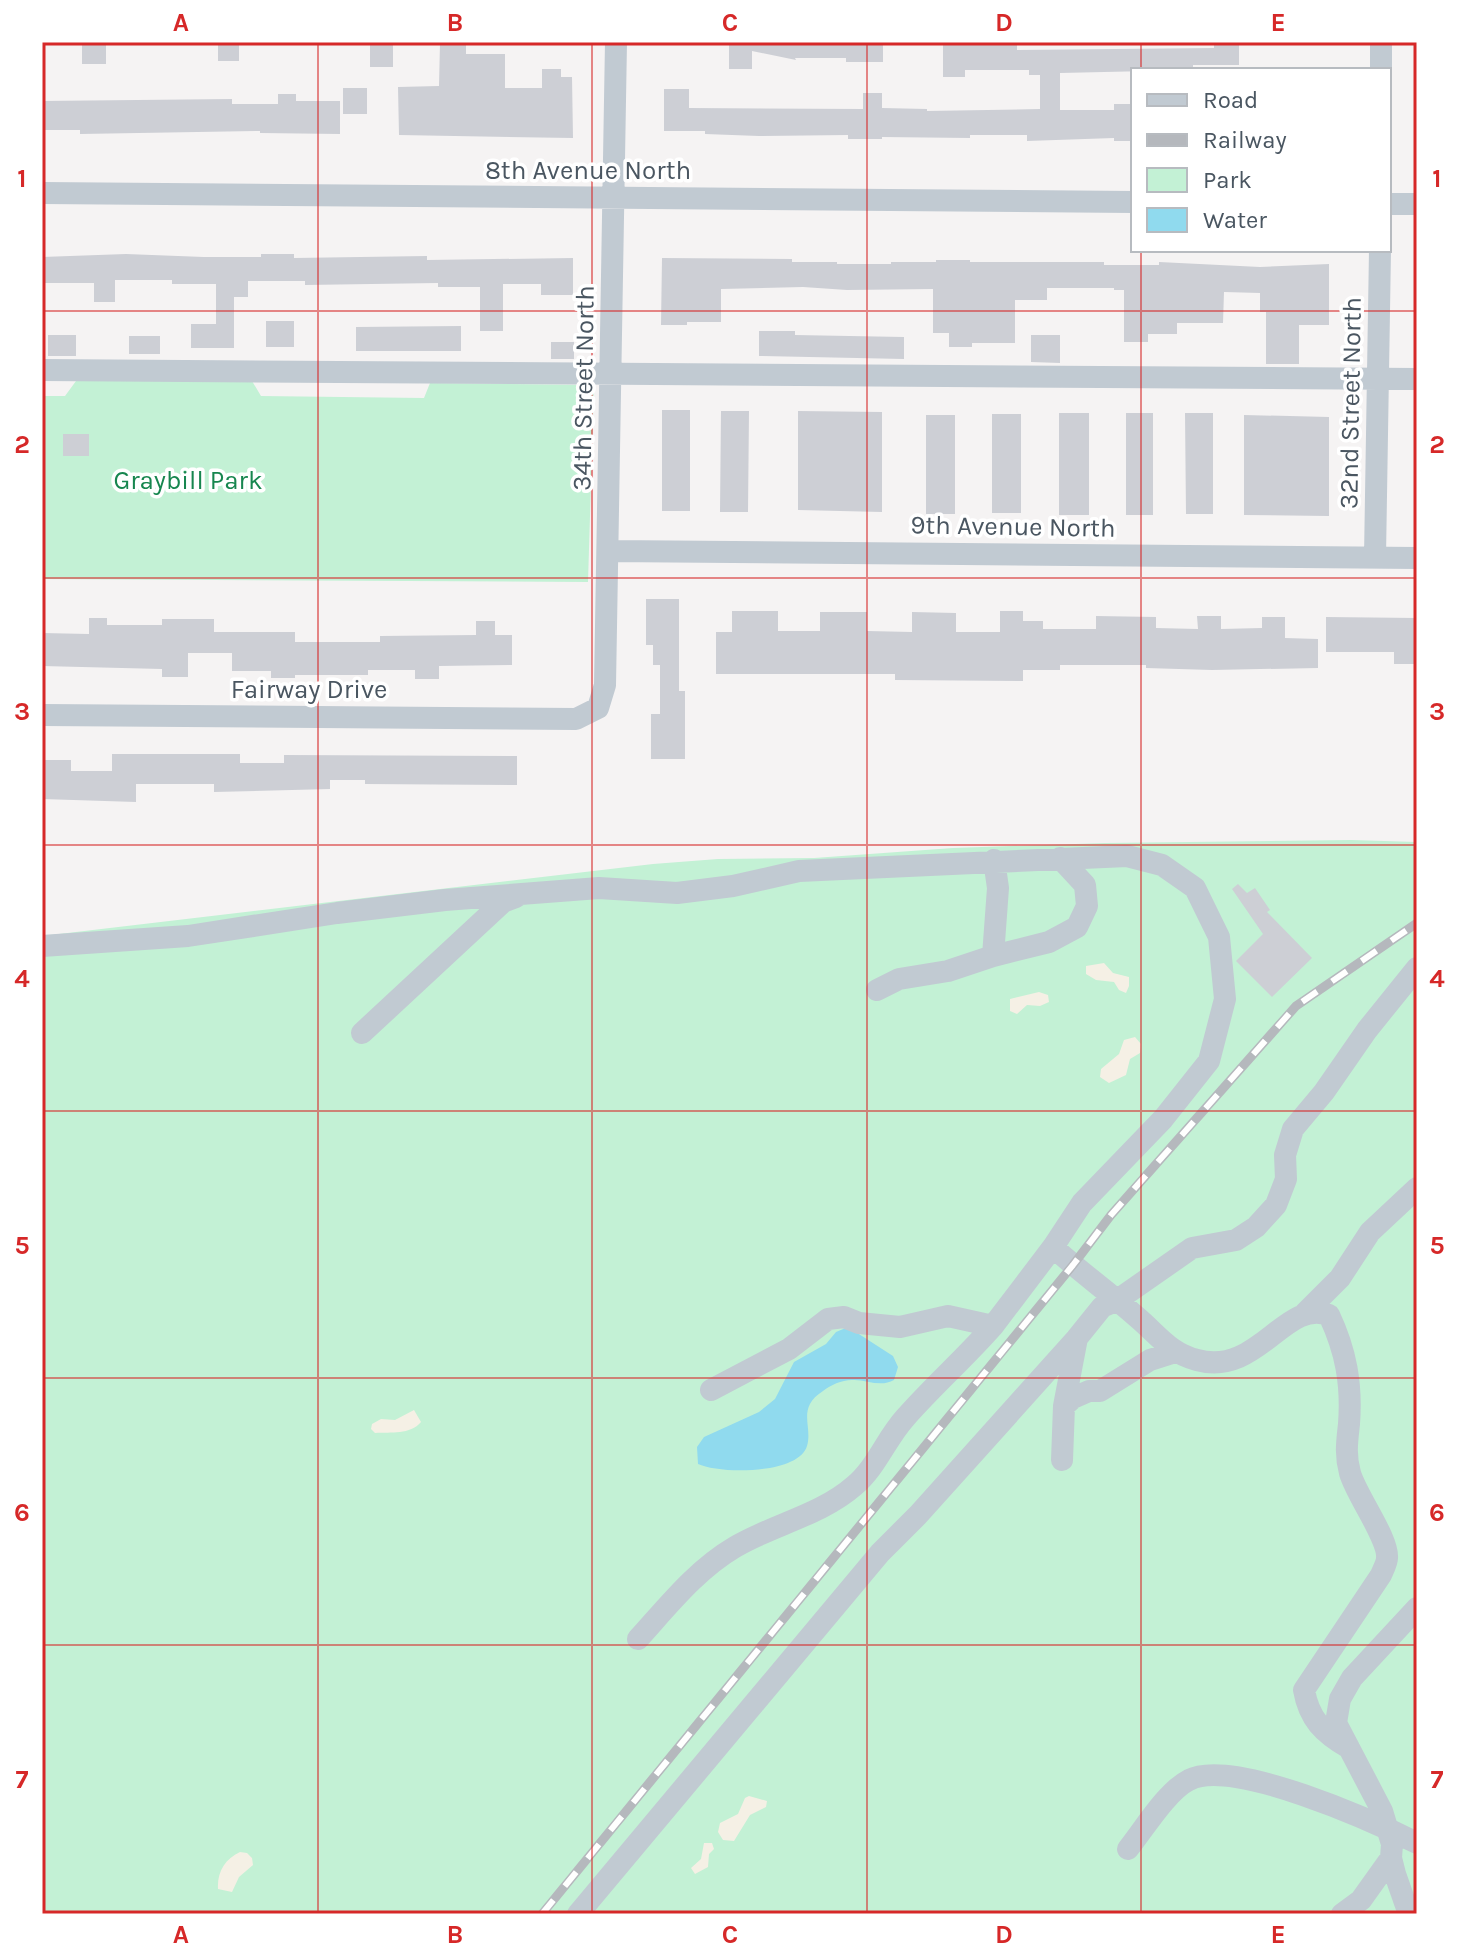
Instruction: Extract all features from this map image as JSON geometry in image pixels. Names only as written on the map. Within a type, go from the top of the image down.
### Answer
[{"type":"street","name":"34th Street North","points":[[576,719],[598,708],[605,685],[616,42]]},
{"type":"street","points":[[1381,42],[1381,68]]},
{"type":"street","name":"8th Avenue North","points":[[42,193],[1131,202]]},
{"type":"street","points":[[1391,204],[1417,204]]},
{"type":"street","name":"32nd Street North","points":[[1375,557],[1380,252]]},
{"type":"street","points":[[42,370],[1417,379]]},
{"type":"street","name":"9th Avenue North","points":[[609,551],[1417,558]]},
{"type":"street","name":"Fairway Drive","points":[[42,715],[576,719]]},
{"type":"street","points":[[42,946],[188,936],[445,900],[599,888],[677,893],[733,886],[799,871],[994,860],[1127,856],[1162,865],[1195,888],[1219,937],[1225,999],[1209,1061],[1163,1119],[1082,1203],[993,1326],[902,1421],[869,1470],[854,1486],[785,1526],[735,1547],[716,1560],[696,1576],[638,1639]]},
{"type":"street","points":[[877,990],[899,979],[948,971],[1049,942],[1077,927],[1087,906],[1085,885],[1060,858]]},
{"type":"street","points":[[993,956],[998,888],[994,860]]},
{"type":"street","points":[[362,1033],[503,902],[522,895]]},
{"type":"street","points":[[578,1914],[880,1553],[918,1515],[1102,1307],[1116,1301],[1192,1248],[1236,1240],[1256,1227],[1276,1205],[1286,1179],[1285,1155],[1293,1129],[1417,968]]},
{"type":"street","points":[[1053,1247],[1137,1316],[1175,1352],[1200,1361],[1224,1362],[1245,1355],[1265,1343],[1287,1323],[1305,1313],[1340,1278],[1370,1232],[1417,1188]]},
{"type":"street","points":[[1305,1313],[1329,1315],[1343,1345],[1348,1371],[1349,1423],[1345,1452],[1351,1477],[1383,1540],[1388,1558],[1373,1587],[1304,1690],[1313,1719],[1327,1736],[1349,1748]]},
{"type":"street","points":[[711,1390],[789,1349],[828,1319],[844,1317],[859,1323],[900,1327],[948,1316],[993,1326]]},
{"type":"street","points":[[1062,1460],[1064,1406],[1077,1338]]},
{"type":"street","points":[[1064,1406],[1089,1391],[1100,1391],[1150,1360],[1175,1352]]},
{"type":"street","points":[[1409,1914],[1391,1858],[1392,1844],[1382,1811],[1336,1723],[1340,1699],[1352,1678],[1417,1608]]},
{"type":"street","points":[[1128,1849],[1175,1790],[1190,1779],[1209,1774],[1282,1786],[1417,1843]]},
{"type":"street","points":[[1342,1914],[1361,1900],[1391,1858]]},
{"type":"green space","name":"Graybill Park","points":[[76,381],[252,381],[261,396],[424,398],[430,383],[594,385],[588,582],[42,579],[42,396],[65,396]]},
{"type":"green space","points":[[1417,842],[1417,1914],[42,1914],[42,936],[718,859],[814,858],[953,848],[1105,843]]},
{"type":"sand","points":[[1104,963],[1113,973],[1129,977],[1126,993],[1119,990],[1114,982],[1096,980],[1086,974],[1086,966]]},
{"type":"sand","points":[[1039,992],[1048,995],[1049,1002],[1040,1006],[1027,1005],[1017,1014],[1010,1011],[1010,999]]},
{"type":"sand","points":[[1135,1037],[1141,1044],[1140,1053],[1130,1059],[1126,1075],[1109,1083],[1100,1077],[1101,1069],[1119,1054],[1124,1040]]},
{"type":"sand","points":[[414,1410],[421,1422],[411,1429],[375,1433],[371,1429],[372,1424],[381,1419],[395,1420]]},
{"type":"sand","points":[[749,1796],[767,1801],[766,1807],[750,1815],[734,1841],[723,1840],[718,1832],[720,1823],[738,1814]]},
{"type":"sand","points":[[704,1843],[712,1843],[714,1849],[709,1854],[708,1867],[695,1874],[691,1868],[701,1859]]},
{"type":"sand","points":[[240,1852],[252,1858],[253,1865],[239,1877],[232,1892],[218,1889],[223,1867]]},
{"type":"water","points":[[848,1327],[893,1356],[898,1367],[894,1380],[884,1383],[844,1381],[815,1397],[807,1417],[807,1446],[801,1456],[789,1462],[757,1470],[723,1469],[698,1464],[697,1447],[704,1437],[759,1412],[775,1399],[794,1362]]},
{"type":"building","points":[[82,42],[106,42],[106,64],[82,64]]},
{"type":"building","points":[[218,42],[239,42],[239,61],[218,61]]},
{"type":"building","points":[[370,42],[393,42],[393,67],[370,67]]},
{"type":"building","points":[[729,42],[883,42],[883,62],[846,62],[846,58],[796,60],[752,51],[752,69],[729,69]]},
{"type":"building","points":[[943,42],[1017,44],[1017,50],[1214,48],[1214,42],[1239,42],[1239,65],[1060,73],[1060,110],[1114,110],[1114,104],[1131,104],[1131,141],[1114,141],[1114,138],[1027,141],[1027,135],[848,139],[848,135],[759,136],[664,131],[664,89],[689,89],[689,108],[863,109],[863,93],[882,93],[882,108],[927,111],[1040,109],[1040,75],[1029,75],[1029,70],[965,70],[965,77],[943,77]]},
{"type":"building","points":[[440,43],[466,43],[466,54],[505,54],[505,88],[542,88],[542,69],[561,69],[561,77],[572,77],[573,138],[399,135],[398,87],[439,86]]},
{"type":"building","points":[[343,88],[367,88],[367,114],[343,114]]},
{"type":"building","points":[[278,94],[296,94],[296,101],[340,101],[340,134],[260,131],[80,134],[80,130],[42,130],[42,101],[232,99],[232,104],[278,104]]},
{"type":"building","points":[[126,254],[261,257],[261,254],[294,254],[294,258],[427,256],[427,260],[573,258],[573,295],[541,295],[541,284],[503,284],[503,331],[480,331],[480,287],[438,287],[438,283],[305,285],[305,281],[248,281],[248,297],[234,297],[234,348],[191,348],[191,324],[216,324],[216,284],[115,280],[115,302],[94,302],[94,283],[42,283],[42,257]]},
{"type":"building","points":[[662,258],[792,259],[792,262],[837,264],[970,260],[1104,262],[1104,265],[1159,265],[1159,262],[1260,267],[1329,264],[1329,325],[1299,325],[1299,364],[1266,364],[1266,312],[1260,312],[1260,293],[1224,292],[1223,323],[1177,323],[1177,334],[1148,334],[1148,342],[1124,342],[1124,290],[1114,288],[1047,288],[1047,300],[1015,300],[1015,343],[972,343],[972,347],[949,347],[949,333],[933,333],[933,289],[721,289],[721,322],[661,325]]},
{"type":"building","points":[[266,321],[294,321],[294,347],[266,347]]},
{"type":"building","points":[[461,326],[461,351],[356,351],[356,327]]},
{"type":"building","points":[[759,331],[795,331],[795,335],[904,337],[904,359],[759,356]]},
{"type":"building","points":[[48,335],[76,335],[76,356],[48,356]]},
{"type":"building","points":[[1031,335],[1060,335],[1060,363],[1031,362]]},
{"type":"building","points":[[129,336],[160,336],[160,354],[129,354]]},
{"type":"building","points":[[551,342],[574,342],[574,359],[551,359]]},
{"type":"building","points":[[662,410],[690,410],[690,511],[662,511]]},
{"type":"building","points":[[721,411],[749,411],[748,512],[720,512]]},
{"type":"building","points":[[798,411],[882,412],[882,512],[798,510]]},
{"type":"building","points":[[1059,413],[1089,413],[1089,515],[1059,515]]},
{"type":"building","points":[[1126,413],[1153,413],[1153,515],[1126,515]]},
{"type":"building","points":[[1185,413],[1213,413],[1213,514],[1186,514]]},
{"type":"building","points":[[992,414],[1021,414],[1021,513],[992,513]]},
{"type":"building","points":[[926,415],[955,415],[955,514],[926,514]]},
{"type":"building","points":[[1244,415],[1329,417],[1329,516],[1244,515]]},
{"type":"building","points":[[63,434],[89,434],[89,456],[63,456]]},
{"type":"building","points":[[646,599],[679,599],[679,691],[685,691],[685,759],[651,759],[651,714],[660,714],[660,665],[653,665],[653,645],[646,645]]},
{"type":"building","points":[[732,611],[778,611],[778,631],[820,631],[820,612],[867,612],[867,631],[912,632],[912,612],[956,613],[956,632],[1000,632],[1000,611],[1023,611],[1023,621],[1043,621],[1043,629],[1096,629],[1096,616],[1156,617],[1156,628],[1198,629],[1197,616],[1221,616],[1221,629],[1262,628],[1262,617],[1285,617],[1285,638],[1318,639],[1318,668],[1212,670],[1146,668],[1146,665],[1060,665],[1060,670],[1023,670],[1023,681],[895,680],[895,674],[716,674],[716,632],[732,632]]},
{"type":"building","points":[[1326,617],[1417,618],[1417,664],[1394,664],[1394,652],[1326,652]]},
{"type":"building","points":[[89,618],[107,618],[107,625],[162,625],[162,619],[214,619],[214,632],[295,632],[295,642],[380,642],[380,636],[476,635],[476,621],[495,621],[495,635],[512,635],[512,665],[439,666],[439,679],[415,679],[415,670],[368,670],[368,675],[271,678],[271,671],[232,671],[232,653],[188,653],[188,677],[162,677],[162,669],[42,666],[42,633],[89,634]]},
{"type":"building","points":[[112,754],[240,754],[240,763],[284,763],[284,755],[517,756],[517,785],[365,784],[365,780],[330,780],[330,789],[214,792],[214,784],[136,784],[136,802],[42,799],[42,760],[71,760],[71,771],[112,771]]},
{"type":"building","points":[[1238,884],[1247,893],[1255,888],[1270,910],[1267,912],[1312,958],[1272,997],[1236,961],[1263,934],[1232,889]]},
{"type":"railway","points":[[542,1914],[1111,1215],[1296,1006],[1417,923]]}]
